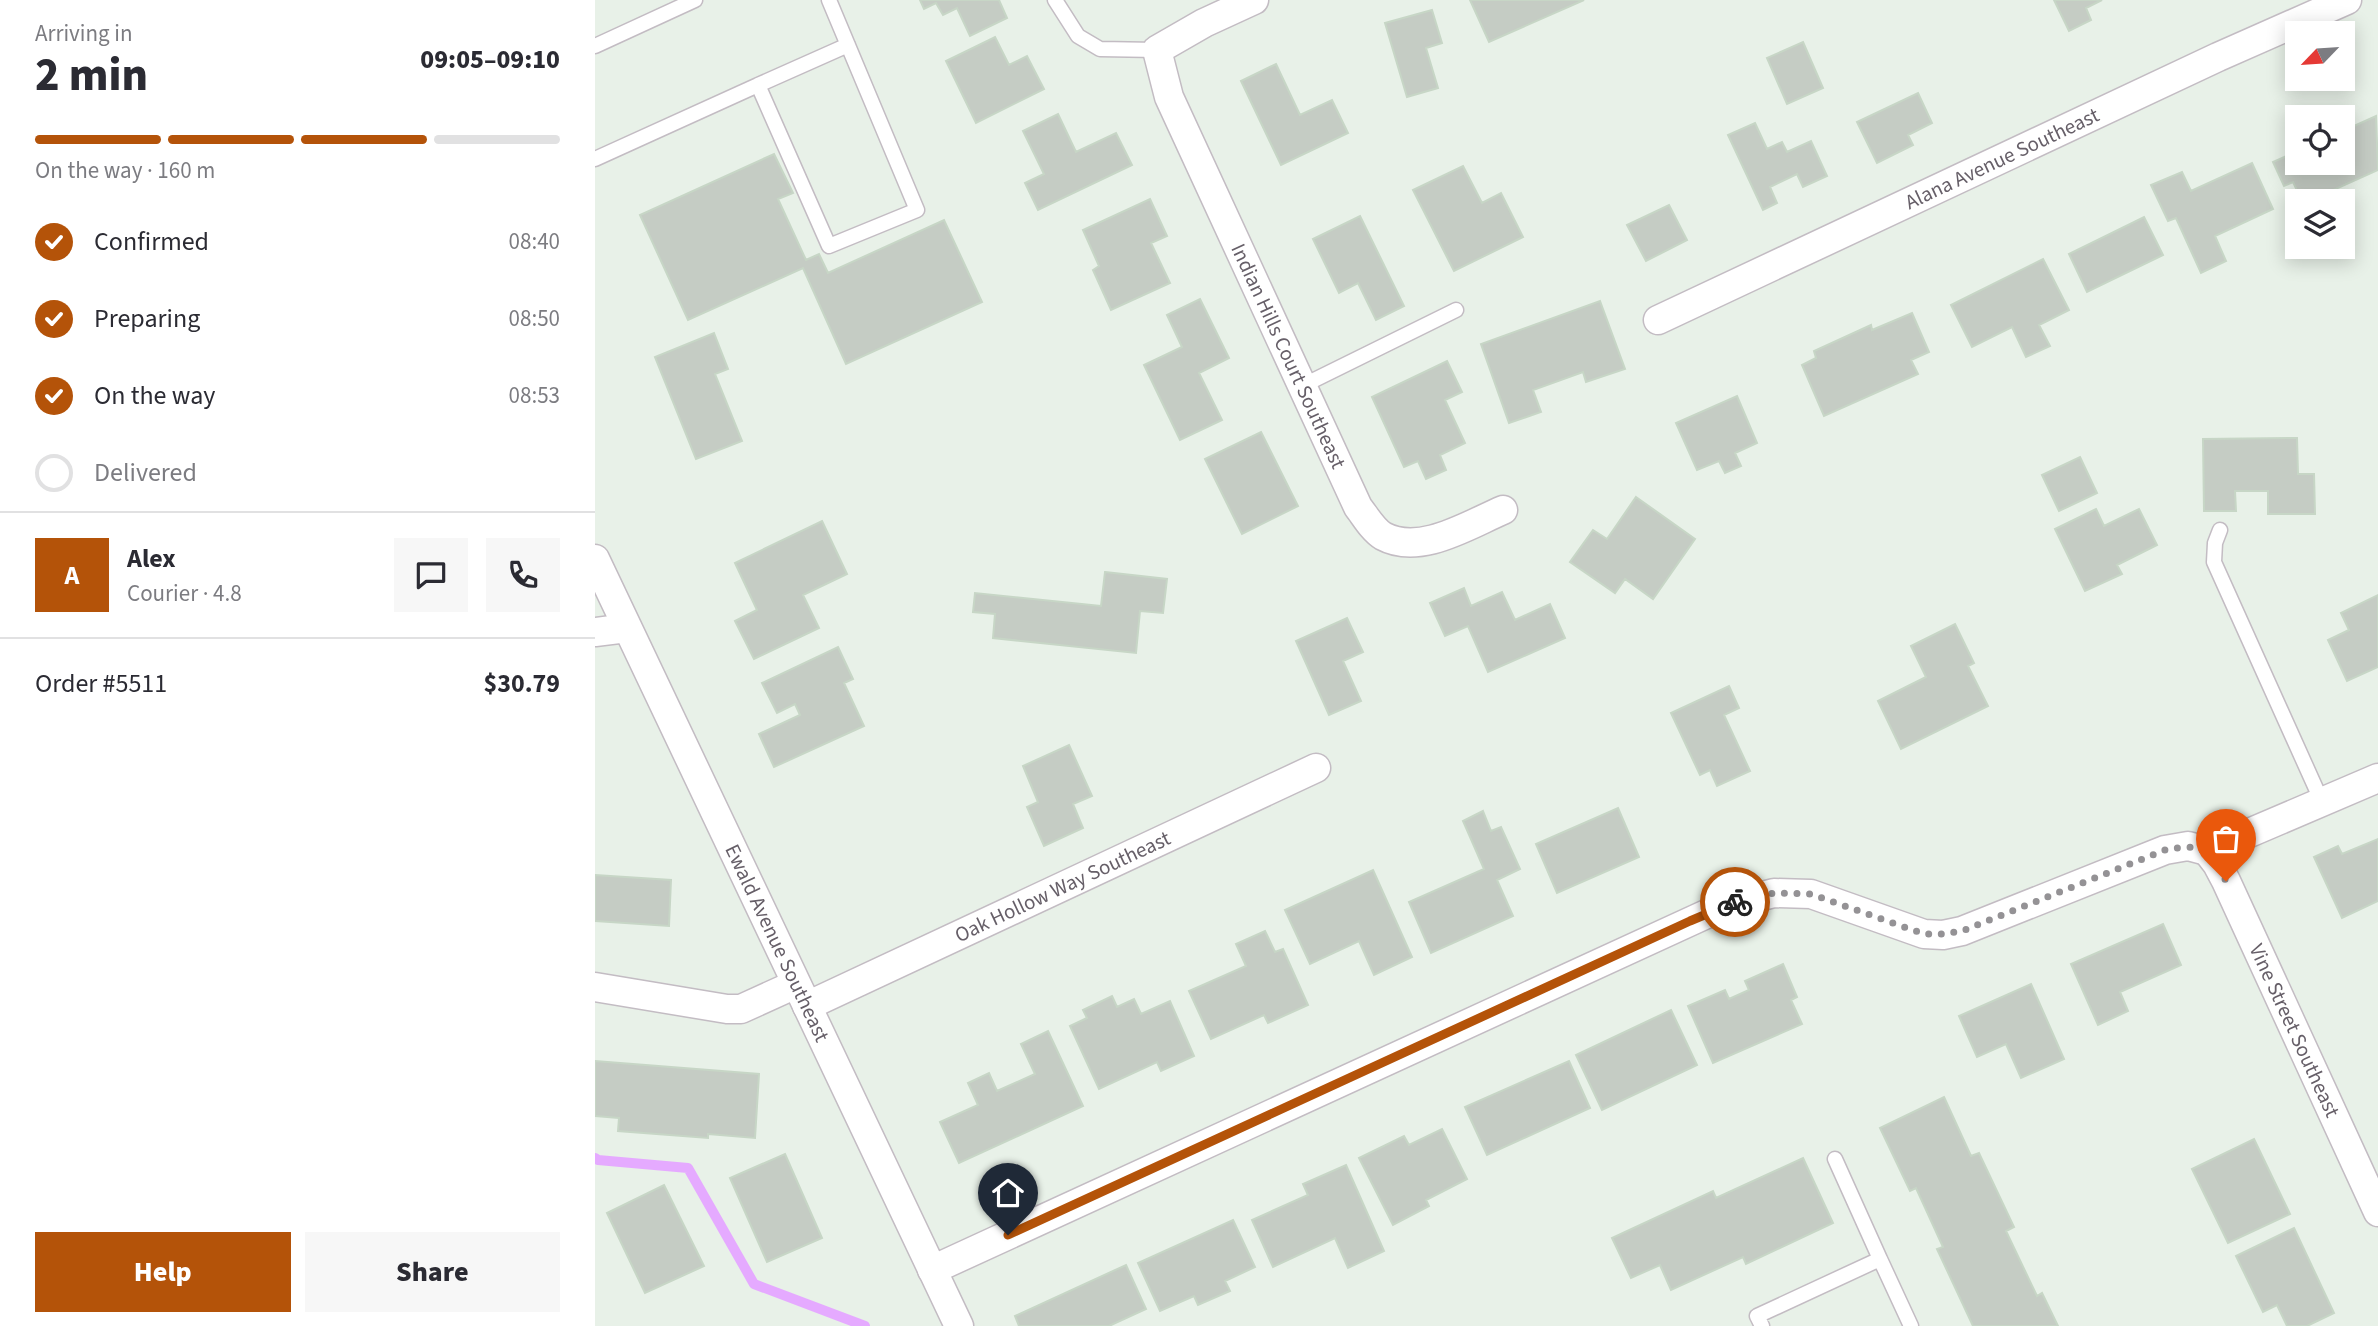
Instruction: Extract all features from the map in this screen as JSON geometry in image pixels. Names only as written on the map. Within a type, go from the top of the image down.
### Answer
[{"type":"street","points":[[1157,50],[1204,23],[1254,0]]},
{"type":"street","name":"Alana Avenue Southeast","points":[[1658,320],[2218,57],[2347,0]]},
{"type":"street","name":"Indian Hills Court Southeast","points":[[1157,50],[1169,97],[1357,507],[1381,535],[1402,543],[1426,542],[1503,510]]},
{"type":"street","name":"Ewald Avenue Southeast","points":[[595,559],[958,1326]]},
{"type":"street","points":[[595,632],[627,628]]},
{"type":"street","name":"Oak Hollow Way Southeast","points":[[595,987],[734,1009],[802,995],[1317,768]]},
{"type":"street","points":[[932,1270],[1724,906],[1774,893],[1811,894],[1924,934],[1962,931],[2165,850],[2188,846],[2207,851],[2378,778]]},
{"type":"street","name":"Vine Street Southeast","points":[[2207,851],[2226,881],[2378,1212]]},
{"type":"lane","points":[[595,46],[695,0]]},
{"type":"lane","points":[[758,85],[829,246],[917,210],[829,0]]},
{"type":"lane","points":[[1055,0],[1078,36],[1100,49],[1157,50]]},
{"type":"lane","points":[[595,159],[848,45]]},
{"type":"lane","points":[[1302,386],[1456,310]]},
{"type":"lane","points":[[2220,530],[2215,543],[2214,562],[2322,802]]},
{"type":"lane","points":[[1835,1159],[1911,1326]]},
{"type":"lane","points":[[1762,1326],[1757,1316],[1880,1259]]},
{"type":"building","points":[[920,0],[999,0],[1007,18],[970,36],[957,8],[943,15],[936,3],[924,9]]},
{"type":"building","points":[[1470,0],[1584,0],[1489,42]]},
{"type":"building","points":[[2054,0],[2102,0],[2086,8],[2091,20],[2069,31]]},
{"type":"building","points":[[1432,10],[1442,43],[1426,48],[1438,88],[1407,97],[1385,23]]},
{"type":"building","points":[[995,37],[1009,65],[1027,56],[1044,89],[976,123],[946,61]]},
{"type":"building","points":[[1803,42],[1823,88],[1787,104],[1767,58]]},
{"type":"building","points":[[1276,64],[1300,115],[1332,100],[1348,133],[1281,165],[1241,81]]},
{"type":"building","points":[[1918,93],[1932,123],[1908,135],[1913,145],[1877,163],[1857,122]]},
{"type":"building","points":[[1058,114],[1076,152],[1116,133],[1132,165],[1038,210],[1025,183],[1044,174],[1023,131]]},
{"type":"building","points":[[2376,116],[2378,170],[2336,189],[2296,189],[2293,182],[2284,186],[2273,162],[2285,157],[2285,175],[2355,175],[2355,126]]},
{"type":"building","points":[[1755,123],[1767,149],[1782,142],[1787,152],[1811,141],[1827,176],[1803,187],[1797,174],[1770,187],[1777,203],[1763,210],[1728,135]]},
{"type":"building","points":[[774,154],[793,193],[778,199],[806,260],[819,254],[828,273],[944,220],[982,302],[846,364],[803,268],[688,320],[640,215]]},
{"type":"building","points":[[2252,163],[2273,209],[2215,236],[2226,261],[2201,273],[2176,218],[2168,221],[2151,185],[2182,172],[2191,191]]},
{"type":"building","points":[[1463,166],[1482,203],[1501,193],[1523,237],[1454,271],[1413,190]]},
{"type":"building","points":[[1150,199],[1167,236],[1151,243],[1170,283],[1111,310],[1093,270],[1099,266],[1083,230]]},
{"type":"building","points":[[1669,205],[1687,240],[1646,261],[1627,225]]},
{"type":"building","points":[[1360,216],[1404,306],[1376,320],[1358,283],[1339,293],[1313,239]]},
{"type":"building","points":[[2144,217],[2163,255],[2087,292],[2069,254]]},
{"type":"building","points":[[2043,259],[2069,310],[2039,325],[2050,346],[2026,357],[2012,327],[1972,347],[1951,305]]},
{"type":"building","points":[[1200,299],[1229,358],[1199,373],[1222,420],[1180,440],[1144,365],[1182,347],[1167,315]]},
{"type":"building","points":[[1600,301],[1625,369],[1586,382],[1583,372],[1533,390],[1541,412],[1509,423],[1481,344]]},
{"type":"building","points":[[1912,313],[1929,352],[1911,360],[1918,374],[1824,416],[1802,365],[1816,358],[1814,351],[1871,325],[1872,330]]},
{"type":"building","points":[[714,333],[728,369],[715,374],[742,441],[696,459],[655,357]]},
{"type":"building","points":[[1447,361],[1462,392],[1445,400],[1465,443],[1440,455],[1446,470],[1426,479],[1418,461],[1404,467],[1372,397]]},
{"type":"building","points":[[1737,396],[1757,443],[1735,453],[1741,466],[1725,473],[1719,461],[1697,470],[1676,423]]},
{"type":"building","points":[[1261,432],[1298,506],[1242,534],[1205,459]]},
{"type":"building","points":[[2297,438],[2298,474],[2314,474],[2315,514],[2268,514],[2268,491],[2235,491],[2236,511],[2204,511],[2203,439]]},
{"type":"building","points":[[2080,457],[2097,493],[2059,511],[2042,475]]},
{"type":"building","points":[[1636,497],[1695,539],[1653,599],[1625,579],[1615,593],[1570,562],[1593,530],[1607,539]]},
{"type":"building","points":[[2096,509],[2104,526],[2139,509],[2157,545],[2117,565],[2122,574],[2085,591],[2055,529]]},
{"type":"building","points":[[822,521],[847,574],[803,595],[819,628],[754,659],[735,621],[757,610],[735,563]]},
{"type":"building","points":[[1105,572],[1167,579],[1163,613],[1140,611],[1136,653],[993,638],[995,614],[973,612],[975,593],[1101,606]]},
{"type":"building","points":[[1464,588],[1471,606],[1502,592],[1515,620],[1550,604],[1565,638],[1488,672],[1468,626],[1445,636],[1430,603]]},
{"type":"building","points":[[2378,595],[2378,667],[2347,681],[2328,640],[2349,630],[2341,613]]},
{"type":"building","points":[[1347,618],[1363,652],[1343,661],[1361,701],[1329,715],[1296,641]]},
{"type":"building","points":[[1955,624],[1974,663],[1968,666],[1988,706],[1901,749],[1878,701],[1926,677],[1911,646]]},
{"type":"building","points":[[838,647],[853,679],[844,683],[864,726],[774,767],[759,734],[800,715],[795,704],[777,713],[762,683]]},
{"type":"building","points":[[1729,686],[1739,708],[1724,715],[1750,771],[1717,786],[1710,770],[1700,775],[1671,713]]},
{"type":"building","points":[[1069,745],[1092,796],[1073,804],[1083,828],[1044,846],[1027,807],[1038,802],[1023,766]]},
{"type":"building","points":[[1618,808],[1639,857],[1557,893],[1536,844]]},
{"type":"building","points":[[1483,811],[1491,831],[1501,827],[1520,869],[1497,880],[1513,916],[1431,953],[1409,902],[1484,869],[1463,821]]},
{"type":"building","points":[[2378,839],[2378,901],[2342,918],[2314,857],[2338,846],[2342,854]]},
{"type":"building","points":[[1373,870],[1412,957],[1374,975],[1359,941],[1310,964],[1285,910]]},
{"type":"building","points":[[595,875],[671,880],[669,926],[595,921]]},
{"type":"building","points":[[2163,924],[2181,965],[2120,992],[2128,1011],[2098,1025],[2071,964]]},
{"type":"building","points":[[1265,931],[1275,952],[1283,949],[1308,1005],[1268,1023],[1264,1015],[1211,1039],[1189,991],[1246,966],[1236,944]]},
{"type":"building","points":[[1783,964],[1797,997],[1791,1000],[1802,1024],[1713,1063],[1688,1006],[1725,990],[1729,999],[1749,990],[1745,981]]},
{"type":"building","points":[[2031,984],[2064,1059],[2021,1078],[2006,1044],[1977,1057],[1959,1016]]},
{"type":"building","points":[[1112,996],[1117,1007],[1134,999],[1141,1014],[1170,1001],[1194,1056],[1161,1071],[1157,1062],[1099,1089],[1070,1026],[1087,1018],[1083,1010]]},
{"type":"building","points":[[1671,1010],[1697,1065],[1602,1110],[1576,1055]]},
{"type":"building","points":[[1048,1031],[1083,1106],[959,1163],[940,1122],[978,1105],[968,1083],[989,1073],[997,1091],[1035,1074],[1021,1044]]},
{"type":"building","points":[[595,1061],[759,1074],[755,1138],[708,1134],[708,1138],[618,1131],[619,1118],[595,1116]]},
{"type":"building","points":[[1569,1061],[1590,1108],[1487,1155],[1465,1107]]},
{"type":"building","points":[[1944,1097],[1971,1156],[1979,1153],[2014,1227],[2006,1231],[2037,1296],[2042,1293],[2058,1326],[1973,1326],[1937,1249],[1943,1247],[1916,1188],[1910,1191],[1880,1128]]},
{"type":"building","points":[[1442,1129],[1467,1179],[1426,1200],[1429,1206],[1393,1225],[1359,1158],[1404,1136],[1409,1145]]},
{"type":"building","points":[[2254,1139],[2290,1214],[2228,1243],[2192,1169]]},
{"type":"building","points":[[785,1154],[822,1238],[767,1262],[730,1178]]},
{"type":"building","points":[[1803,1158],[1833,1223],[1746,1264],[1743,1257],[1671,1290],[1660,1265],[1631,1278],[1612,1238],[1713,1191],[1716,1198]]},
{"type":"building","points":[[1346,1165],[1384,1251],[1348,1268],[1335,1238],[1273,1267],[1252,1220],[1308,1195],[1303,1184]]},
{"type":"building","points":[[664,1185],[704,1266],[645,1293],[607,1213]]},
{"type":"building","points":[[1233,1220],[1255,1267],[1225,1281],[1230,1291],[1198,1305],[1194,1296],[1160,1311],[1138,1263]]},
{"type":"building","points":[[2294,1228],[2334,1313],[2307,1326],[2287,1326],[2277,1305],[2263,1312],[2236,1256]]},
{"type":"building","points":[[1126,1265],[1146,1309],[1109,1326],[1019,1326],[1015,1316]]},
{"type":"waterway","points":[[595,1158],[688,1168],[754,1284],[865,1326]]},
{"type":"way so far","points":[[1735,902],[1774,893],[1811,894],[1924,934],[1943,934],[1962,931],[2165,850],[2188,846],[2207,851],[2226,881]]},
{"type":"route","points":[[1008,1235],[1735,902]]}]
